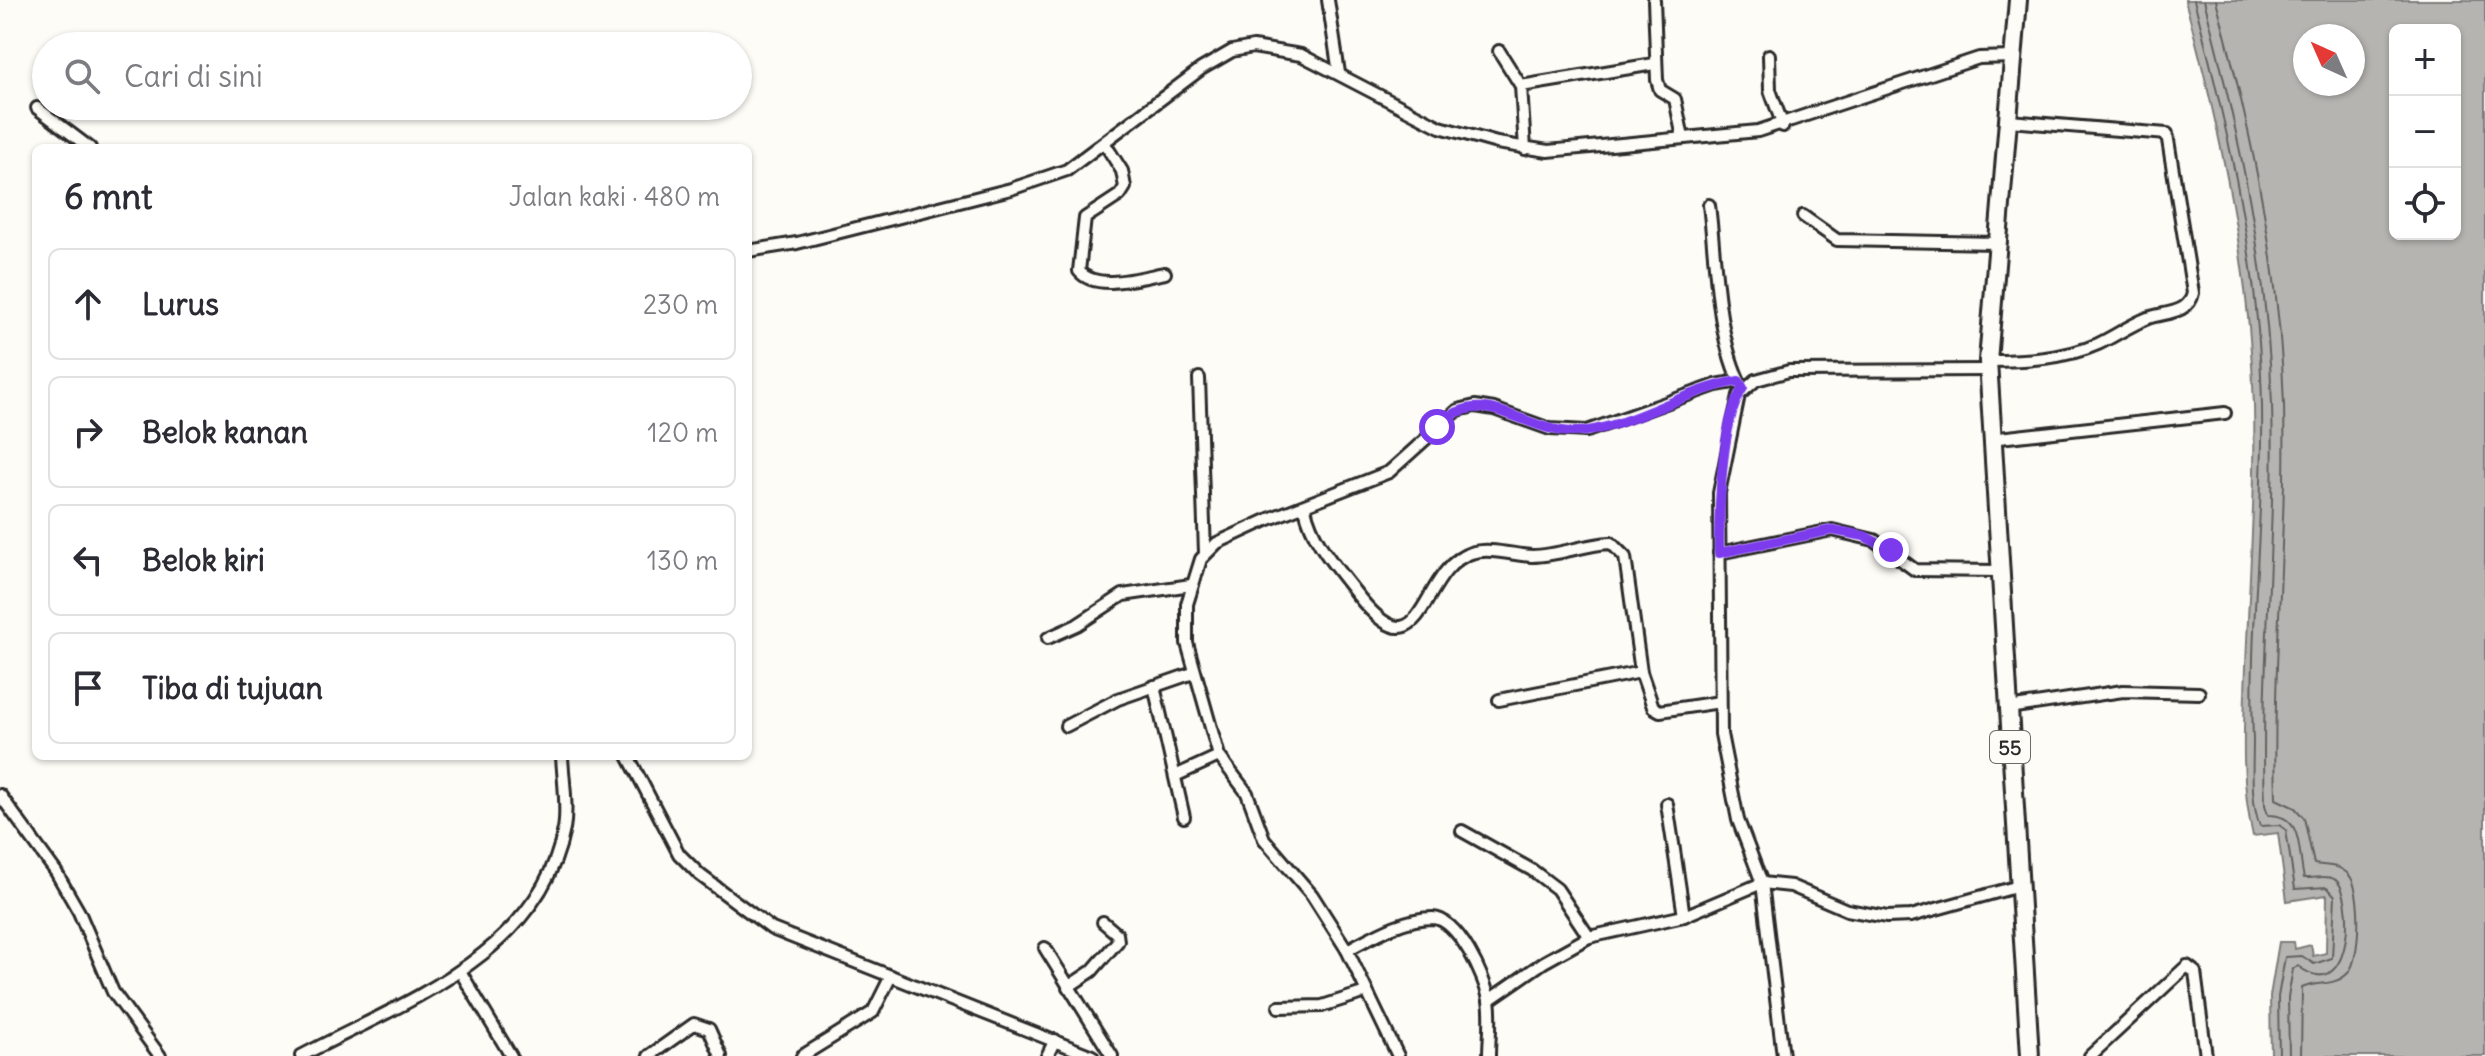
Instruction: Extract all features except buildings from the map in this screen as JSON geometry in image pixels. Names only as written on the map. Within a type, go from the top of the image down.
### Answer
[{"type":"highway","name":"55","points":[[2018,0],[1988,366],[1990,439],[2030,1056]]},
{"type":"street","points":[[1328,0],[1339,73]]},
{"type":"street","points":[[1654,0],[1658,43],[1654,64],[1660,90],[1675,99],[1683,138]]},
{"type":"street","points":[[752,250],[797,243],[1011,189],[1067,170],[1201,69],[1232,51],[1253,47],[1301,55],[1440,127],[1525,149],[1573,151],[1738,135],[1783,126],[1979,58],[2013,57]]},
{"type":"street","points":[[1499,51],[1521,86],[1525,149]]},
{"type":"street","points":[[1769,55],[1770,90],[1783,126]]},
{"type":"street","points":[[1521,86],[1654,64]]},
{"type":"street","points":[[53,120],[85,144]]},
{"type":"street","points":[[1205,553],[1217,543],[1269,519],[1305,508],[1397,467],[1448,415],[1458,410],[1475,406],[1494,409],[1550,429],[1587,431],[1716,385],[1741,385],[1789,371],[1988,366],[2028,361],[2095,345],[2135,324],[2187,306],[2193,293],[2167,134],[2009,121]]},
{"type":"street","points":[[1105,144],[1122,171],[1125,187],[1120,195],[1085,218],[1079,271],[1088,279],[1109,282],[1165,273]]},
{"type":"street","points":[[1709,205],[1721,310],[1741,385],[1719,493],[1720,702],[1729,787],[1762,883],[1783,1056]]},
{"type":"street","points":[[1803,216],[1837,240],[1997,243]]},
{"type":"street","points":[[1199,378],[1205,553],[1191,585],[1185,623],[1193,673],[1219,756],[1247,793],[1264,839],[1312,895],[1347,950],[1398,1056]]},
{"type":"street","points":[[1990,439],[2225,413]]},
{"type":"street","points":[[1305,508],[1322,549],[1368,608],[1389,626],[1403,626],[1416,620],[1446,571],[1472,552],[1533,556],[1611,543],[1625,557],[1641,672],[1650,703],[1660,711],[1720,702]]},
{"type":"street","points":[[1719,553],[1832,530],[1874,540],[1915,570],[1999,571]]},
{"type":"street","points":[[1048,638],[1077,625],[1123,595],[1191,585]]},
{"type":"street","points":[[1499,700],[1641,672]]},
{"type":"street","points":[[1066,726],[1118,699],[1193,673]]},
{"type":"street","points":[[1154,686],[1184,817]]},
{"type":"street","points":[[2008,708],[2123,691],[2199,693]]},
{"type":"street","points":[[1175,776],[1219,756]]},
{"type":"street","points":[[301,1056],[460,971],[523,918],[537,897],[564,828],[562,760]]},
{"type":"street","points":[[630,760],[679,854],[700,875],[772,929],[1092,1056]]},
{"type":"street","points":[[0,795],[56,872],[79,912],[113,992],[160,1056]]},
{"type":"street","points":[[1667,804],[1684,916]]},
{"type":"street","points":[[1462,831],[1532,870],[1557,889],[1589,937]]},
{"type":"street","points":[[1489,1000],[1544,962],[1589,937],[1684,916],[1762,883],[1791,886],[1847,910],[1887,917],[1911,916],[2019,886]]},
{"type":"street","points":[[1347,950],[1410,921],[1443,920],[1453,926],[1467,949],[1489,1000],[1489,1056]]},
{"type":"street","points":[[1068,987],[1092,971],[1118,941],[1115,932],[1103,922]]},
{"type":"street","points":[[1045,948],[1096,1025],[1112,1056]]},
{"type":"street","points":[[2090,1056],[2187,966],[2195,972],[2206,1056]]},
{"type":"street","points":[[460,971],[511,1056]]},
{"type":"street","points":[[802,1056],[873,1012],[891,976]]},
{"type":"street","points":[[1279,1007],[1322,1006],[1366,992]]},
{"type":"street","points":[[649,1056],[683,1028],[694,1024],[709,1029],[721,1056]]},
{"type":"street","points":[[1047,1056],[1055,1040]]},
{"type":"water","points":[[2185,0],[2485,0],[2485,1056],[2271,1056],[2270,996],[2279,942],[2294,942],[2295,949],[2311,945],[2313,956],[2326,953],[2327,895],[2287,901],[2278,833],[2253,836],[2249,815],[2244,731],[2254,406],[2247,303],[2222,151]]},
{"type":"route","points":[[1437,427],[1448,415],[1475,406],[1494,409],[1550,429],[1587,431],[1617,423],[1696,391],[1739,381],[1743,388],[1731,427],[1719,493],[1719,553],[1771,545],[1832,530],[1864,536],[1891,550]]}]
